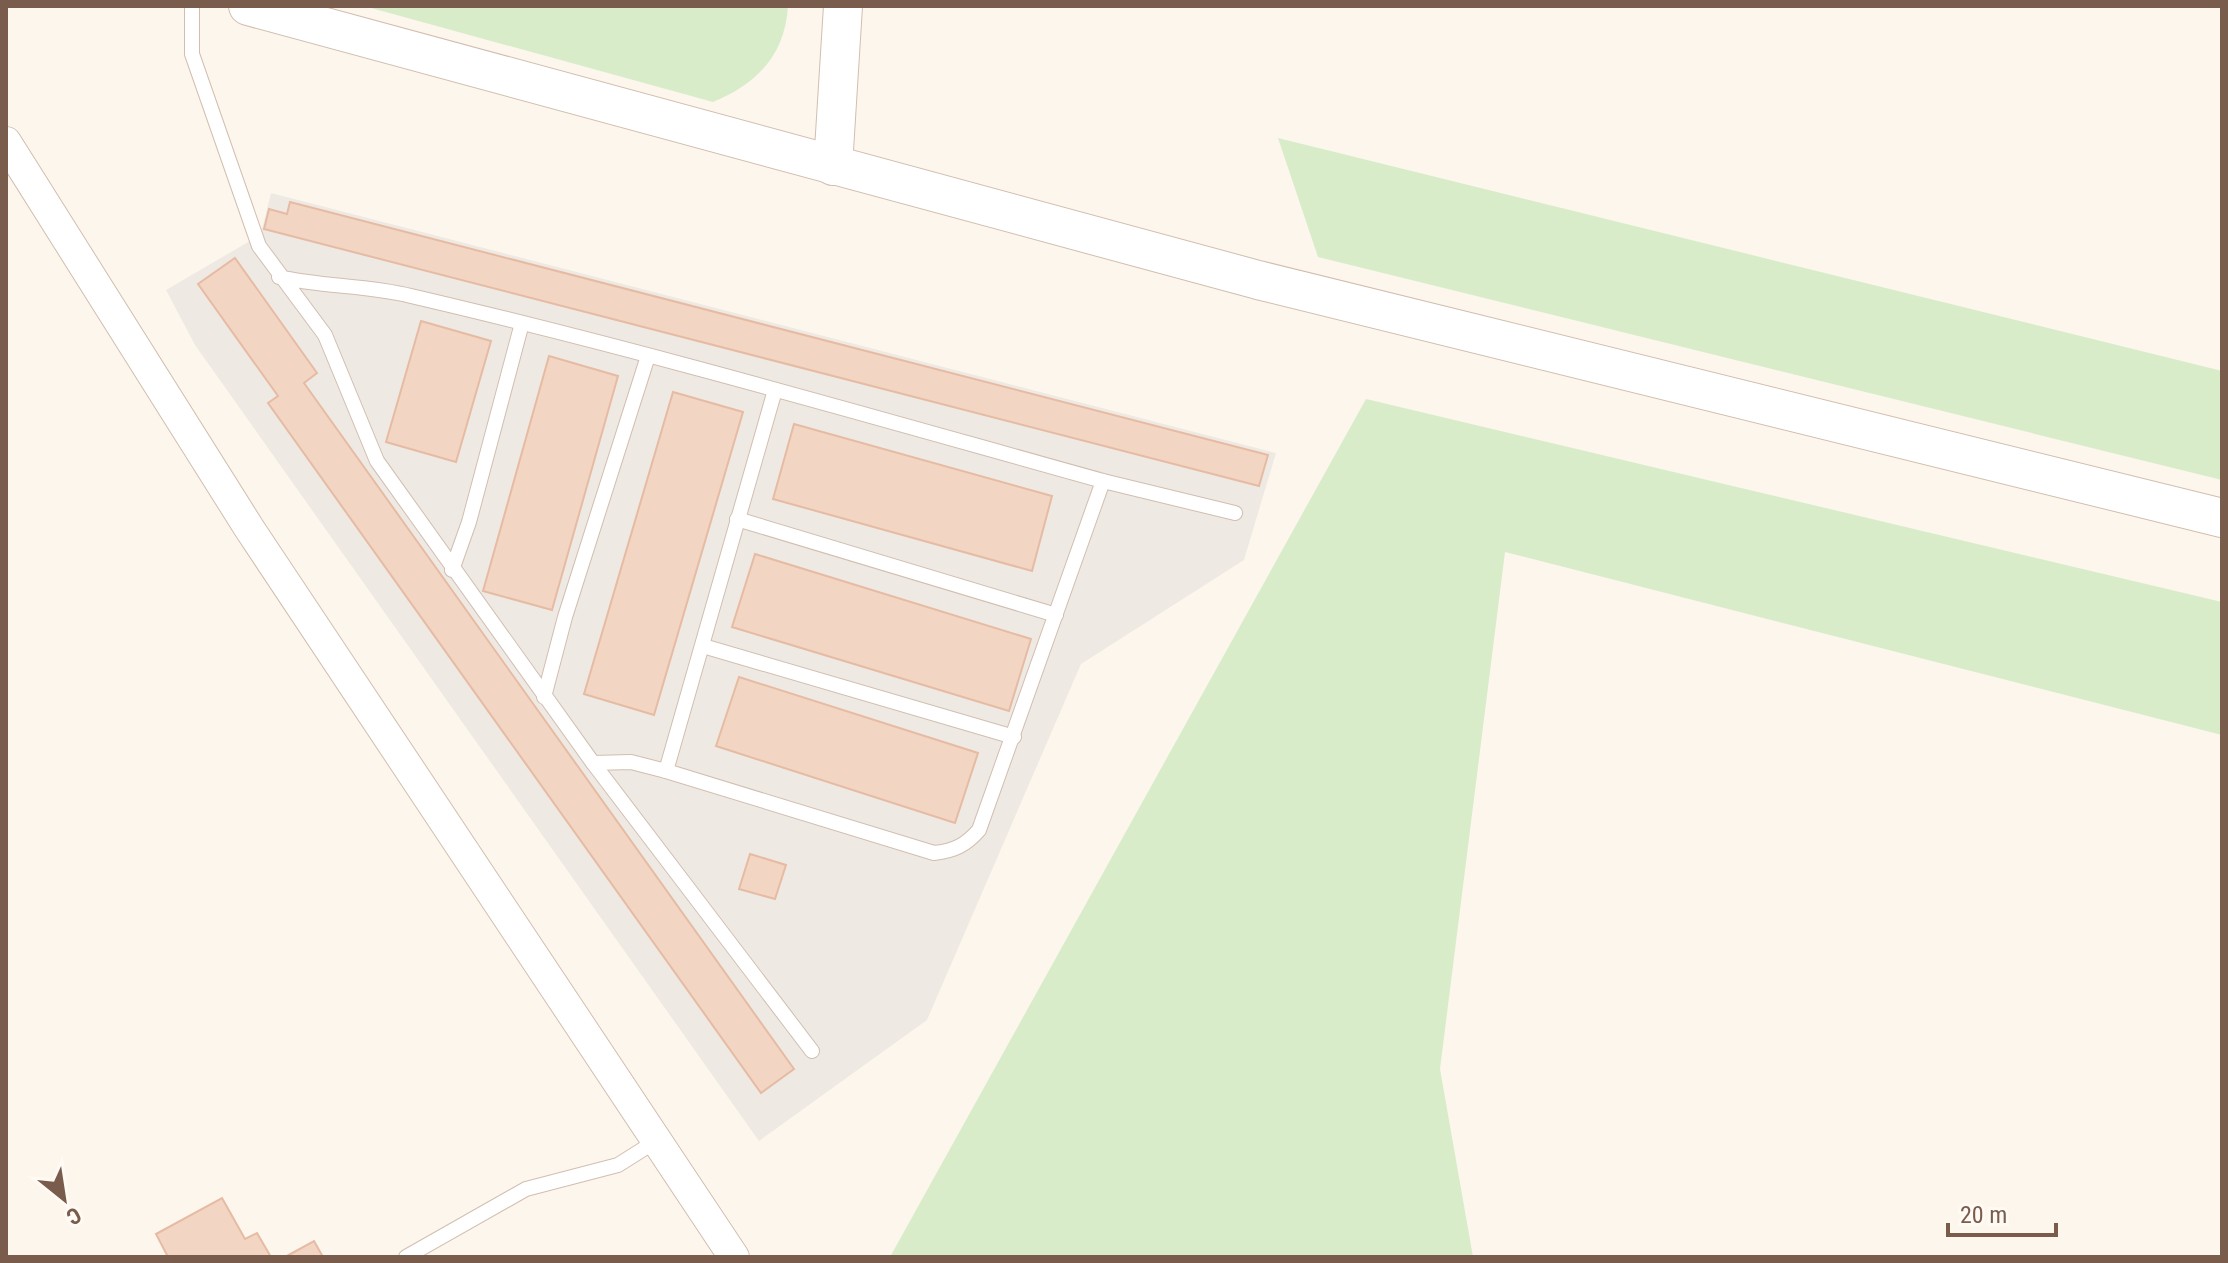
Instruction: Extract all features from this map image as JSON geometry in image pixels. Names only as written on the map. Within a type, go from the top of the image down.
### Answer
[{"type":"street","points":[[248,6],[1258,280],[2222,518]]},
{"type":"street","points":[[833,166],[843,6]]},
{"type":"street","points":[[6,142],[249,528],[734,1257]]},
{"type":"lane","points":[[192,6],[192,54],[255,238],[279,277],[325,335],[377,461],[544,697],[812,1051]]},
{"type":"lane","points":[[279,277],[320,287],[407,295],[522,323],[1103,481],[1235,513]]},
{"type":"lane","points":[[452,570],[469,522],[522,323]]},
{"type":"lane","points":[[544,697],[565,617],[648,356]]},
{"type":"lane","points":[[666,771],[775,390]]},
{"type":"lane","points":[[593,763],[631,762],[666,771],[934,853],[950,852],[967,843],[979,830],[1014,737],[1103,481]]},
{"type":"lane","points":[[737,519],[1056,615]]},
{"type":"lane","points":[[703,646],[1014,737]]},
{"type":"lane","points":[[406,1257],[526,1189],[618,1165],[656,1141]]},
{"type":"shaded area","points":[[271,193],[1276,453],[1244,560],[1081,664],[927,1020],[759,1141],[195,345],[166,290],[255,238],[262,229]]},
{"type":"green space","points":[[364,6],[788,6],[781,39],[766,66],[743,86],[713,102]]},
{"type":"green space","points":[[1278,138],[2222,371],[2222,480],[1318,257]]},
{"type":"green space","points":[[1366,399],[2222,602],[2222,735],[1505,552],[1440,1069],[1473,1257],[890,1257]]},
{"type":"building","points":[[290,202],[1268,455],[1259,486],[264,229],[269,209],[287,214]]},
{"type":"building","points":[[235,258],[317,373],[304,383],[794,1069],[761,1093],[268,403],[278,396],[198,284]]},
{"type":"building","points":[[421,321],[491,341],[456,462],[386,442]]},
{"type":"building","points":[[549,356],[618,376],[552,610],[483,591]]},
{"type":"building","points":[[673,392],[743,412],[654,715],[584,694]]},
{"type":"building","points":[[794,424],[1052,496],[1032,571],[773,499]]},
{"type":"building","points":[[755,554],[1031,639],[1009,711],[732,627]]},
{"type":"building","points":[[739,677],[978,753],[955,823],[716,746]]},
{"type":"building","points":[[750,854],[786,865],[775,899],[739,889]]},
{"type":"building","points":[[222,1198],[245,1239],[257,1233],[271,1257],[168,1257],[156,1234]]},
{"type":"building","points":[[314,1241],[323,1257],[285,1257]]}]
